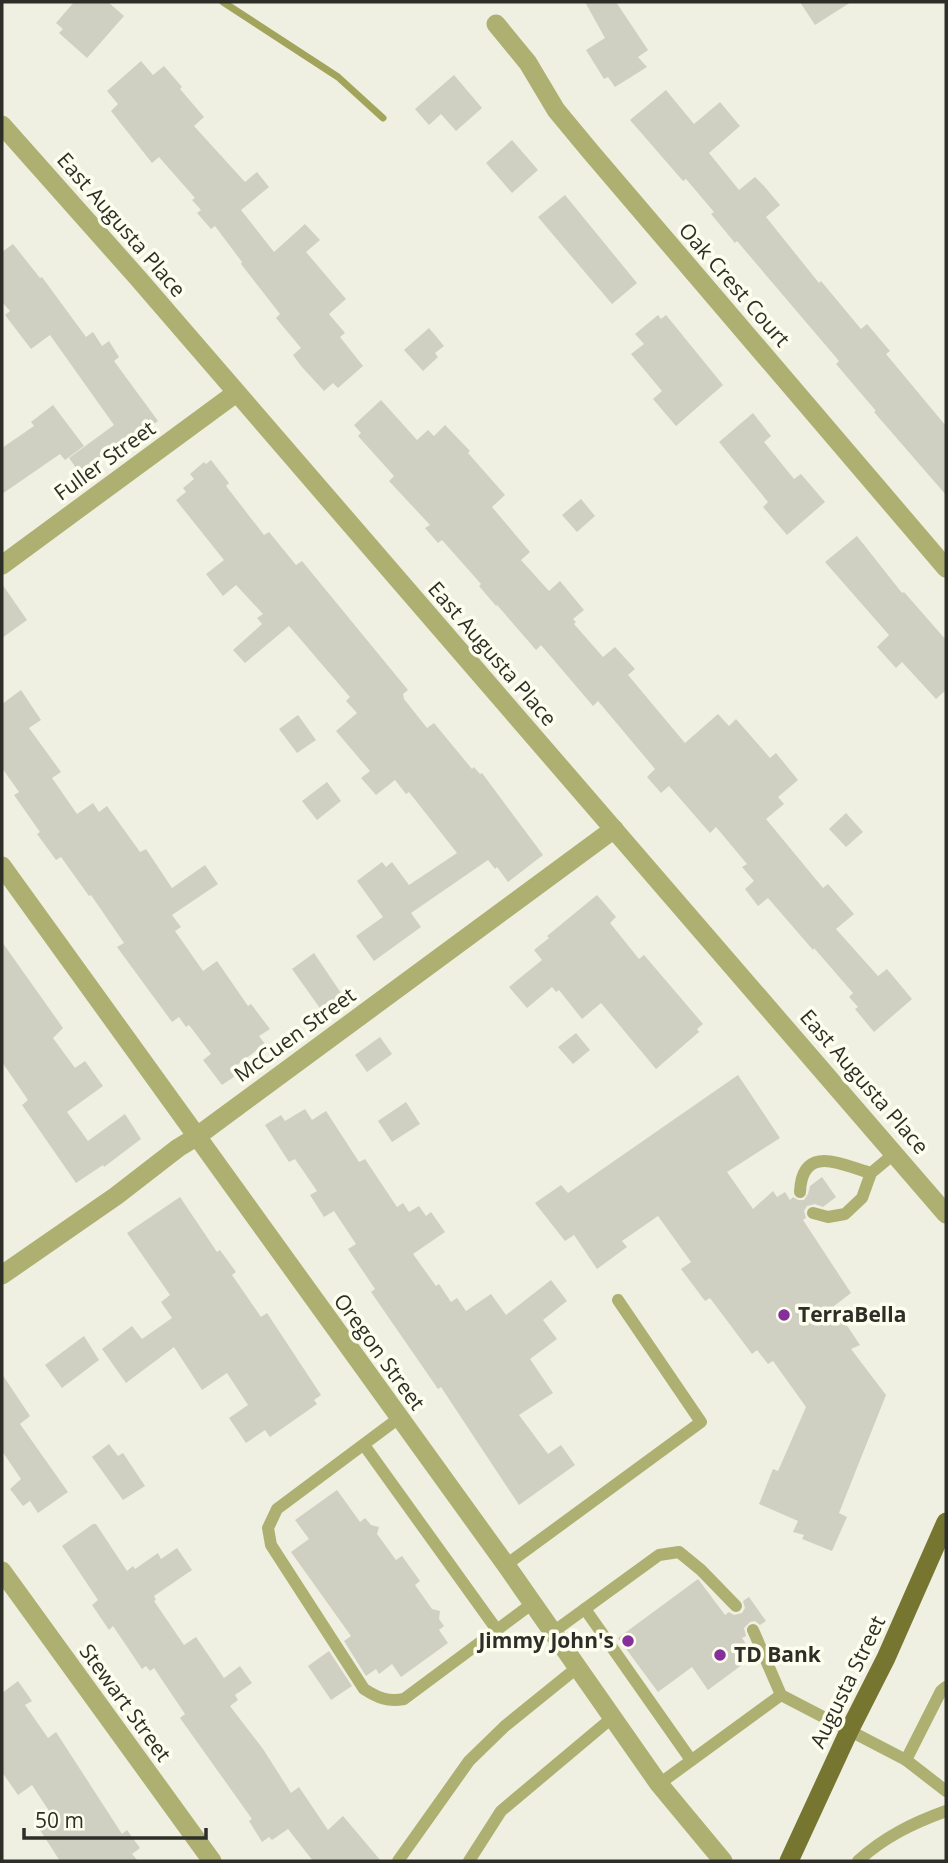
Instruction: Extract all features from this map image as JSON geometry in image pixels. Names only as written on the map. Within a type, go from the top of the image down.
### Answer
[{"type":"main road","name":"Augusta Street","points":[[789,1861],[849,1731],[887,1658],[946,1522]]},
{"type":"street","name":"Oak Crest Court","points":[[496,24],[528,63],[556,110],[946,568]]},
{"type":"street","name":"East Augusta Place","points":[[2,125],[137,277],[946,1214]]},
{"type":"street","name":"Fuller Street","points":[[2,565],[236,393]]},
{"type":"street","name":"McCuen Street","points":[[2,1275],[116,1196],[614,829]]},
{"type":"street","name":"Oregon Street","points":[[2,866],[506,1565],[659,1784],[723,1861]]},
{"type":"street","name":"Stewart Street","points":[[2,1572],[212,1861]]},
{"type":"lane","points":[[813,1213],[828,1217],[845,1214],[862,1198],[871,1173],[895,1153]]},
{"type":"lane","points":[[800,1192],[800,1177],[810,1164],[824,1160],[871,1173]]},
{"type":"lane","points":[[506,1565],[701,1422],[618,1300]]},
{"type":"lane","points":[[399,1418],[277,1509],[268,1528],[271,1545],[364,1689],[376,1697],[392,1702],[404,1699],[533,1603]]},
{"type":"lane","points":[[364,1445],[497,1630]]},
{"type":"lane","points":[[553,1632],[659,1555],[679,1552],[736,1606]]},
{"type":"lane","points":[[585,1609],[691,1760]]},
{"type":"lane","points":[[753,1630],[781,1695],[906,1760],[946,1791]]},
{"type":"lane","points":[[398,1861],[469,1761],[505,1726],[578,1667]]},
{"type":"lane","points":[[906,1760],[944,1691]]},
{"type":"lane","points":[[659,1784],[781,1695]]},
{"type":"lane","points":[[469,1861],[501,1811],[613,1717]]},
{"type":"lane","points":[[858,1861],[876,1844],[894,1833],[946,1811]]},
{"type":"building","points":[[74,2],[108,2],[124,16],[87,58],[59,33],[63,29],[56,23]]},
{"type":"building","points":[[585,2],[616,2],[648,50],[638,57],[647,67],[615,87],[608,77],[604,79],[586,50],[605,38]]},
{"type":"building","points":[[800,2],[851,2],[815,25]]},
{"type":"building","points":[[141,61],[153,75],[164,66],[204,117],[194,126],[245,182],[257,172],[269,187],[241,210],[274,252],[305,224],[320,240],[306,252],[346,299],[329,314],[345,333],[340,337],[363,366],[338,388],[333,383],[324,391],[301,366],[293,355],[301,348],[276,318],[280,314],[215,226],[211,229],[197,213],[201,210],[192,200],[195,198],[159,157],[152,163],[111,111],[118,104],[107,91]]},
{"type":"building","points":[[454,75],[482,108],[456,131],[441,114],[429,125],[415,109]]},
{"type":"building","points":[[666,90],[694,124],[720,102],[740,126],[709,153],[739,190],[755,177],[764,186],[780,205],[766,217],[819,283],[821,281],[861,329],[867,324],[890,351],[886,354],[946,426],[946,495],[874,412],[876,411],[836,364],[839,361],[711,214],[714,212],[630,120]]},
{"type":"building","points":[[512,140],[538,170],[512,193],[486,163]]},
{"type":"building","points":[[565,195],[637,283],[612,304],[538,217]]},
{"type":"building","points":[[13,244],[40,278],[42,277],[86,337],[93,332],[102,346],[109,341],[119,357],[114,361],[158,421],[113,454],[110,451],[79,472],[69,458],[114,425],[50,335],[31,349],[5,315],[10,311],[2,302],[2,252]]},
{"type":"building","points":[[658,315],[661,319],[666,315],[723,385],[676,426],[653,399],[662,391],[631,354],[644,344],[635,334]]},
{"type":"building","points":[[429,328],[444,346],[435,353],[438,357],[423,371],[404,350]]},
{"type":"building","points":[[381,400],[417,440],[428,430],[434,436],[445,425],[470,451],[468,453],[505,495],[492,507],[530,552],[521,560],[549,591],[560,581],[584,610],[573,619],[576,622],[574,624],[603,657],[615,647],[635,669],[628,675],[685,743],[718,714],[729,726],[736,719],[770,758],[776,753],[798,780],[778,797],[784,804],[766,819],[823,888],[828,884],[854,914],[836,929],[878,976],[887,969],[912,999],[874,1032],[855,1009],[858,1007],[849,997],[853,993],[768,898],[758,906],[745,889],[754,881],[742,867],[747,864],[716,827],[710,833],[669,786],[661,793],[647,777],[655,769],[598,701],[593,706],[541,645],[536,650],[442,540],[438,543],[425,528],[430,525],[389,481],[394,476],[358,436],[361,433],[354,425]]},
{"type":"building","points":[[53,405],[84,446],[65,460],[60,454],[2,494],[2,448],[34,426],[31,422]]},
{"type":"building","points":[[753,413],[771,436],[764,442],[794,479],[801,474],[825,502],[787,535],[763,507],[768,502],[719,442]]},
{"type":"building","points":[[211,460],[229,483],[226,486],[264,535],[269,532],[296,565],[302,561],[408,690],[403,694],[404,699],[427,728],[434,723],[472,769],[474,767],[482,773],[543,855],[508,882],[488,860],[411,913],[421,927],[374,961],[356,936],[383,917],[357,881],[382,862],[386,867],[392,862],[409,885],[457,853],[409,792],[406,794],[395,780],[376,795],[361,778],[370,771],[336,731],[357,713],[346,701],[350,697],[289,626],[245,663],[233,650],[262,624],[257,618],[263,614],[236,585],[223,596],[206,574],[224,560],[176,500],[186,492],[183,488],[194,479],[190,474],[204,462],[206,464]]},
{"type":"building","points":[[581,499],[595,516],[577,532],[562,515]]},
{"type":"building","points":[[857,536],[902,593],[904,592],[946,640],[946,690],[936,699],[902,662],[896,668],[877,647],[889,635],[825,562]]},
{"type":"building","points":[[2,584],[27,620],[2,638]]},
{"type":"building","points":[[21,690],[41,720],[29,728],[61,772],[52,778],[77,814],[93,803],[99,812],[107,806],[140,852],[146,849],[172,888],[205,865],[218,884],[172,915],[181,927],[175,931],[203,971],[217,961],[248,1006],[251,1004],[270,1029],[259,1036],[265,1044],[237,1065],[241,1072],[222,1085],[203,1060],[211,1054],[189,1025],[186,1027],[179,1017],[172,1022],[117,947],[124,943],[91,895],[89,896],[61,857],[56,860],[14,795],[19,792],[2,768],[2,704]]},
{"type":"building","points":[[298,715],[316,740],[297,753],[279,729]]},
{"type":"building","points":[[327,782],[341,801],[317,820],[302,801]]},
{"type":"building","points":[[846,813],[863,832],[846,847],[829,829]]},
{"type":"building","points":[[597,895],[616,917],[610,923],[639,959],[644,955],[703,1024],[697,1029],[699,1032],[656,1069],[601,1003],[582,1019],[559,990],[556,992],[552,987],[527,1008],[509,987],[542,960],[534,950],[549,938],[547,936]]},
{"type":"building","points":[[2,942],[63,1028],[53,1038],[75,1068],[85,1061],[103,1086],[67,1112],[88,1141],[125,1114],[141,1139],[104,1167],[103,1165],[76,1183],[22,1105],[28,1100],[2,1062]]},
{"type":"building","points":[[314,953],[343,996],[322,1011],[292,969]]},
{"type":"building","points":[[576,1033],[590,1050],[573,1064],[558,1047]]},
{"type":"building","points":[[380,1037],[392,1054],[367,1072],[355,1055]]},
{"type":"building","name":"TerraBella","points":[[738,1075],[780,1138],[727,1172],[753,1209],[773,1191],[777,1197],[785,1192],[790,1200],[793,1197],[804,1200],[810,1186],[822,1177],[836,1197],[823,1207],[815,1204],[807,1206],[804,1211],[806,1218],[803,1220],[851,1293],[834,1306],[860,1345],[851,1349],[886,1395],[839,1513],[847,1517],[832,1551],[802,1539],[804,1535],[793,1532],[798,1521],[759,1504],[773,1469],[778,1471],[806,1407],[773,1361],[768,1364],[757,1350],[752,1354],[710,1298],[705,1301],[681,1269],[691,1262],[658,1216],[622,1241],[627,1247],[597,1269],[574,1235],[565,1241],[535,1203],[561,1185],[568,1193]]},
{"type":"building","points":[[406,1102],[420,1124],[392,1142],[378,1121]]},
{"type":"building","points":[[305,1109],[312,1120],[326,1111],[359,1162],[365,1159],[397,1207],[403,1203],[409,1212],[419,1206],[426,1216],[431,1212],[445,1232],[413,1254],[451,1302],[457,1298],[466,1311],[491,1294],[506,1315],[551,1280],[567,1301],[543,1320],[557,1339],[530,1359],[553,1393],[519,1415],[548,1454],[561,1445],[575,1465],[519,1505],[441,1387],[438,1389],[371,1292],[375,1289],[348,1249],[356,1244],[334,1211],[324,1217],[310,1195],[317,1191],[295,1159],[289,1162],[265,1125],[281,1115],[285,1121]]},
{"type":"building","points":[[180,1197],[217,1252],[220,1250],[236,1272],[232,1275],[261,1317],[267,1313],[321,1395],[314,1400],[317,1404],[270,1437],[265,1430],[246,1443],[229,1418],[248,1405],[227,1373],[202,1390],[174,1347],[126,1383],[102,1349],[132,1326],[142,1339],[172,1318],[161,1302],[170,1295],[127,1233]]},
{"type":"building","points":[[84,1336],[99,1360],[62,1388],[45,1365]]},
{"type":"building","points":[[2,1374],[30,1416],[20,1424],[68,1492],[38,1513],[30,1501],[23,1506],[10,1489],[21,1479],[2,1451]]},
{"type":"building","points":[[109,1444],[118,1456],[123,1453],[145,1486],[123,1500],[92,1457]]},
{"type":"building","points":[[337,1490],[360,1522],[365,1518],[371,1525],[379,1527],[377,1534],[396,1560],[402,1556],[420,1581],[415,1585],[432,1609],[440,1611],[439,1619],[444,1626],[439,1630],[448,1643],[401,1677],[392,1664],[379,1674],[376,1669],[366,1676],[344,1641],[351,1636],[291,1552],[309,1539],[295,1520]]},
{"type":"building","points":[[96,1524],[127,1571],[133,1566],[135,1569],[158,1553],[161,1559],[177,1548],[192,1570],[154,1596],[154,1601],[184,1645],[196,1637],[224,1678],[240,1666],[252,1683],[235,1695],[238,1700],[230,1706],[263,1749],[291,1793],[299,1787],[328,1830],[343,1816],[381,1861],[313,1861],[288,1829],[272,1840],[269,1837],[262,1842],[249,1821],[252,1819],[180,1718],[185,1714],[154,1668],[150,1671],[146,1666],[142,1669],[113,1626],[109,1630],[92,1605],[98,1600],[62,1546]]},
{"type":"building","points":[[698,1579],[725,1615],[729,1612],[734,1615],[742,1613],[745,1608],[743,1601],[749,1597],[766,1621],[760,1625],[755,1621],[750,1622],[744,1628],[746,1636],[742,1638],[754,1656],[708,1690],[692,1667],[658,1692],[618,1638]]},
{"type":"building","points":[[329,1651],[352,1686],[331,1700],[308,1666]]},
{"type":"building","points":[[18,1681],[32,1701],[25,1705],[48,1738],[56,1732],[122,1834],[127,1830],[140,1848],[132,1854],[138,1861],[60,1861],[38,1827],[53,1817],[32,1785],[18,1795],[2,1772],[2,1693]]},
{"type":"waterway","points":[[223,2],[338,77],[383,118]]},
{"type":"place","name":"TerraBella","points":[[784,1315]]},
{"type":"place","name":"Jimmy John's","points":[[628,1641]]},
{"type":"place","name":"TD Bank","points":[[720,1655]]}]
